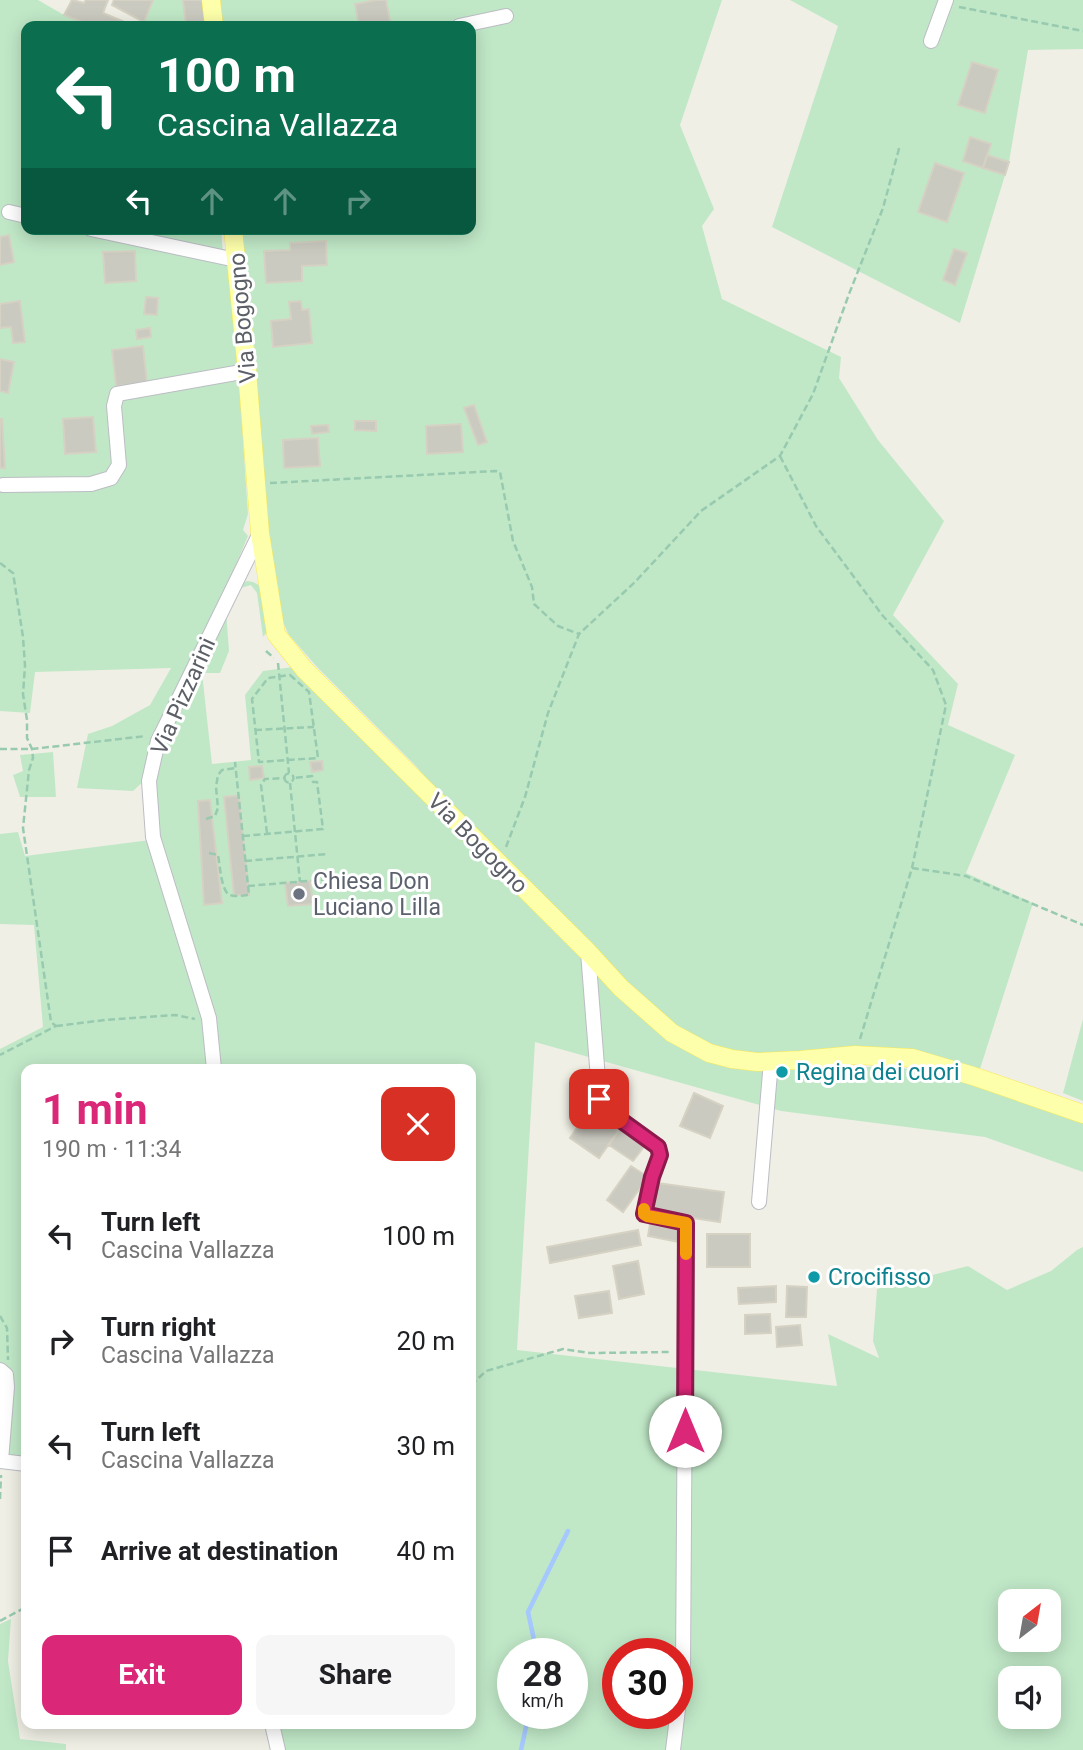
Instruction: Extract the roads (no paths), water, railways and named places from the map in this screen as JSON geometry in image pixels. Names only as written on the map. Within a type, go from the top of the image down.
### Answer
[{"type":"main road","points":[[211,0],[213,21]]},
{"type":"main road","name":"Via Bogogno","points":[[234,235],[260,533],[276,634],[304,669],[621,988],[672,1033],[709,1053],[732,1059],[771,1061],[855,1055],[912,1058],[1083,1114]]},
{"type":"street","points":[[931,41],[945,2]]},
{"type":"street","points":[[476,22],[506,16]]},
{"type":"street","points":[[9,212],[21,215]]},
{"type":"street","points":[[119,235],[236,260]]},
{"type":"street","points":[[4,485],[91,484],[111,478],[119,465],[114,406],[117,394],[247,371]]},
{"type":"street","name":"Via Pizzarini","points":[[214,1064],[209,1024],[153,837],[149,781],[158,741],[260,533]]},
{"type":"street","points":[[588,952],[600,1104],[660,1151],[644,1214],[685,1222],[683,1668],[673,1750]]},
{"type":"street","points":[[759,1202],[771,1061]]},
{"type":"street","points":[[3,1374],[7,1387],[0,1461],[21,1463]]},
{"type":"street","points":[[273,1729],[278,1750]]},
{"type":"waterway","points":[[534,1638],[528,1612],[568,1531]]},
{"type":"waterway","points":[[521,1750],[526,1729]]},
{"type":"place","name":"Chiesa Don Luciano Lilla","points":[[299,894]]},
{"type":"place","name":"Regina dei cuori","points":[[782,1072]]},
{"type":"place","name":"Crocifisso","points":[[814,1277]]}]
